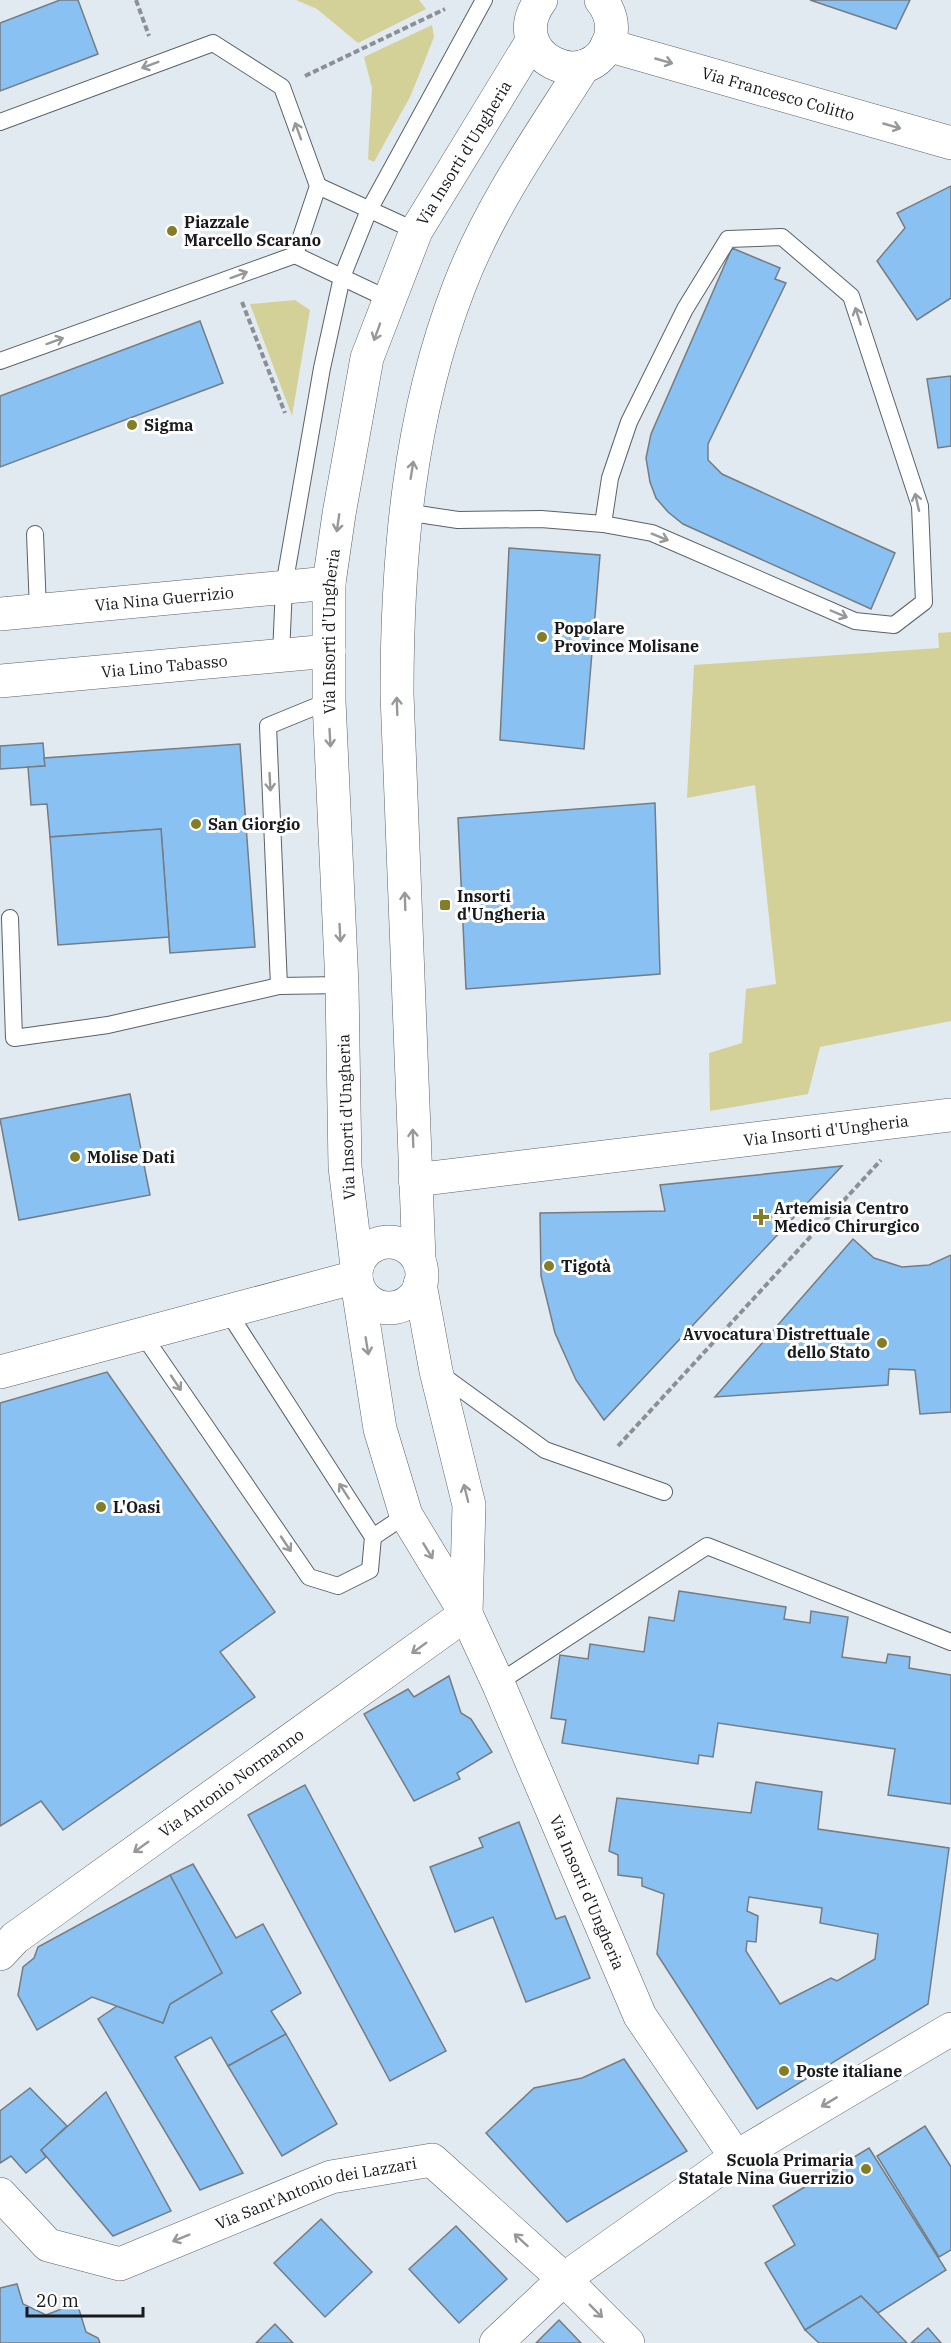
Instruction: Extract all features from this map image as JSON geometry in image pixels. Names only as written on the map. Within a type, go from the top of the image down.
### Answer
[{"type":"main road","points":[[596,56],[612,25],[609,11],[601,0]]},
{"type":"main road","name":"Via Francesco Colitto","points":[[531,12],[538,51],[551,63],[572,68],[596,56],[951,143]]},
{"type":"main road","name":"Via Insorti d'Ungheria","points":[[531,12],[416,231],[388,299],[368,358],[348,459],[329,583],[329,701],[342,985],[345,1167],[357,1277],[380,1429],[406,1515],[466,1614],[498,1683],[640,2016],[736,2157]]},
{"type":"main road","name":"Via Insorti d'Ungheria","points":[[466,1614],[469,1505],[436,1371],[419,1272],[397,694],[397,610],[405,512],[418,435],[436,356],[459,286],[520,166],[596,56]]},
{"type":"main road","name":"Via Nina Guerrizio","points":[[0,614],[329,583]]},
{"type":"main road","name":"Via Lino Tabasso","points":[[0,681],[330,651]]},
{"type":"main road","name":"Via Insorti d'Ungheria","points":[[415,1180],[951,1116]]},
{"type":"main road","points":[[391,1241],[402,1244],[419,1272],[411,1299],[393,1308],[382,1308],[372,1303],[364,1296],[357,1277],[361,1256],[369,1247],[380,1242],[391,1241]]},
{"type":"main road","points":[[0,1371],[357,1277]]},
{"type":"main road","name":"Via Antonio Normanno","points":[[0,1954],[15,1938],[466,1614]]},
{"type":"main road","points":[[496,2343],[564,2279],[736,2157],[951,2029]]},
{"type":"main road","name":"Via Sant'Antonio dei Lazzari","points":[[0,2194],[48,2245],[120,2264],[331,2177],[432,2160],[564,2279],[628,2343]]},
{"type":"lane","points":[[281,655],[284,586],[322,368],[342,278],[369,210],[484,0]]},
{"type":"lane","points":[[0,122],[213,44],[282,87],[318,186],[295,255]]},
{"type":"lane","points":[[318,186],[416,231]]},
{"type":"lane","points":[[405,512],[458,520],[541,519],[603,524],[652,534],[855,621],[894,626],[924,602],[920,506],[851,296],[782,237],[728,239],[685,309],[629,422],[609,478],[603,524]]},
{"type":"lane","points":[[0,361],[295,255],[388,299]]},
{"type":"lane","points":[[35,534],[38,610]]},
{"type":"lane","points":[[279,986],[268,726],[329,701]]},
{"type":"lane","points":[[10,918],[14,1038],[108,1025],[279,986],[342,985]]},
{"type":"lane","points":[[143,1335],[309,1577],[338,1586],[370,1570],[374,1537],[228,1312]]},
{"type":"lane","points":[[436,1371],[544,1450],[664,1492]]},
{"type":"lane","points":[[374,1537],[406,1515]]},
{"type":"lane","points":[[498,1683],[707,1546],[951,1642]]},
{"type":"path","points":[[136,0],[159,62]]},
{"type":"path","points":[[282,87],[454,5]]},
{"type":"path","points":[[233,278],[305,466]]},
{"type":"path","points":[[597,1469],[918,1119]]},
{"type":"shaded area","points":[[296,0],[419,0],[426,9],[358,43],[317,9]]},
{"type":"shaded area","points":[[432,25],[434,37],[410,97],[374,162],[368,159],[372,88],[364,57]]},
{"type":"shaded area","points":[[295,300],[310,310],[292,416],[250,304]]},
{"type":"shaded area","points":[[951,632],[951,1021],[820,1047],[808,1094],[710,1111],[709,1053],[742,1043],[746,989],[776,984],[755,785],[687,798],[694,665],[939,648],[938,633]]},
{"type":"building","points":[[60,0],[78,0],[98,54],[0,91],[0,23]]},
{"type":"building","points":[[810,0],[910,0],[896,29]]},
{"type":"building","points":[[951,186],[951,298],[917,320],[877,261],[905,228],[897,213]]},
{"type":"building","points":[[732,248],[780,268],[775,279],[786,283],[708,444],[708,460],[722,474],[895,553],[871,609],[683,524],[656,498],[650,482],[646,458],[651,434]]},
{"type":"building","points":[[200,321],[223,383],[0,467],[0,396]]},
{"type":"building","points":[[951,376],[951,446],[938,448],[927,379]]},
{"type":"building","points":[[509,548],[600,555],[584,749],[500,740]]},
{"type":"building","points":[[43,743],[45,766],[0,769],[0,746]]},
{"type":"building","points":[[240,744],[255,947],[170,953],[161,829],[50,837],[47,804],[31,805],[28,767],[45,766],[44,758]]},
{"type":"building","points":[[655,803],[660,974],[466,989],[458,818]]},
{"type":"building","points":[[161,829],[169,937],[58,945],[50,837]]},
{"type":"building","name":"Molise Dati","points":[[130,1094],[150,1195],[19,1220],[0,1119]]},
{"type":"building","points":[[842,1166],[604,1420],[576,1380],[555,1333],[541,1276],[540,1213],[665,1211],[660,1185]]},
{"type":"building","points":[[853,1239],[874,1258],[902,1267],[929,1265],[951,1255],[951,1412],[920,1414],[915,1370],[889,1369],[888,1385],[715,1397]]},
{"type":"building","name":"L'Oasi","points":[[107,1372],[275,1612],[220,1652],[255,1697],[63,1830],[41,1801],[0,1826],[0,1403]]},
{"type":"building","points":[[679,1591],[786,1607],[784,1619],[810,1623],[811,1611],[848,1617],[842,1657],[886,1663],[888,1654],[910,1657],[909,1668],[951,1675],[951,1804],[888,1795],[895,1749],[718,1723],[713,1757],[699,1755],[698,1764],[562,1743],[566,1720],[551,1718],[560,1655],[588,1659],[590,1644],[644,1652],[649,1617],[674,1621]]},
{"type":"building","points":[[449,1676],[461,1713],[471,1719],[492,1752],[457,1773],[460,1779],[414,1801],[364,1714],[408,1689],[414,1697]]},
{"type":"building","points":[[756,1782],[822,1792],[818,1829],[949,1848],[928,2004],[757,2109],[657,1954],[664,1894],[642,1886],[642,1878],[618,1875],[618,1855],[609,1851],[617,1798],[751,1813]],"holes":[[[749,1897],[822,1908],[820,1923],[878,1934],[875,1959],[837,1981],[831,1978],[780,2004],[746,1951],[747,1941],[756,1942],[758,1916],[747,1911]]]},
{"type":"building","points":[[305,1785],[446,2051],[390,2081],[248,1815]]},
{"type":"building","points":[[519,1822],[556,1919],[565,1916],[590,1978],[526,2002],[493,1917],[455,1932],[430,1867],[483,1847],[479,1838]]},
{"type":"building","points":[[193,1864],[236,1938],[263,1924],[301,1993],[271,2011],[286,2034],[228,2066],[211,2037],[175,2057],[243,2173],[200,2190],[98,2019],[117,2006],[163,2023],[170,2004],[222,1973],[170,1875]]},
{"type":"building","points":[[170,1875],[222,1973],[170,2004],[163,2023],[92,1997],[37,2030],[18,1995],[23,1967],[34,1958],[38,1947]]},
{"type":"building","points":[[286,2034],[337,2124],[282,2156],[228,2066]]},
{"type":"building","points":[[624,2059],[687,2151],[567,2222],[486,2133],[534,2088],[582,2078]]},
{"type":"building","points":[[30,2088],[67,2126],[41,2150],[46,2157],[26,2173],[11,2156],[0,2163],[0,2111]]},
{"type":"building","points":[[106,2092],[171,2211],[113,2236],[41,2150]]},
{"type":"building","points":[[925,2126],[951,2167],[951,2250],[939,2257],[877,2156]]},
{"type":"building","points":[[869,2148],[946,2270],[878,2313],[861,2296],[805,2330],[765,2263],[795,2245],[773,2206]]},
{"type":"building","points":[[321,2219],[372,2272],[325,2317],[274,2263]]},
{"type":"building","points":[[456,2226],[507,2279],[459,2323],[409,2269]]},
{"type":"building","points":[[17,2284],[23,2304],[46,2315],[77,2303],[86,2332],[98,2338],[100,2343],[0,2343],[0,2288]]},
{"type":"building","points":[[861,2296],[907,2343],[819,2343],[805,2330]]},
{"type":"building","points":[[559,2320],[581,2343],[536,2343]]},
{"type":"building","points":[[275,2324],[293,2343],[256,2343]]},
{"type":"building","points":[[928,2328],[941,2343],[911,2343]]},
{"type":"place","name":"Piazzale Marcello Scarano","points":[[172,231]]},
{"type":"place","name":"Sigma","points":[[132,425]]},
{"type":"place","name":"Popolare Province Molisane","points":[[542,637]]},
{"type":"place","name":"San Giorgio","points":[[196,824]]},
{"type":"place","name":"Insorti d'Ungheria","points":[[445,905]]},
{"type":"place","name":"Molise Dati","points":[[75,1157]]},
{"type":"place","name":"Artemisia Centro Medico Chirurgico","points":[[761,1217]]},
{"type":"place","name":"Tigotà","points":[[549,1266]]},
{"type":"place","name":"Avvocatura Distrettuale dello Stato","points":[[882,1343]]},
{"type":"place","name":"L'Oasi","points":[[101,1507]]},
{"type":"place","name":"Poste italiane","points":[[784,2071]]},
{"type":"place","name":"Scuola Primaria Statale Nina Guerrizio","points":[[866,2169]]}]
